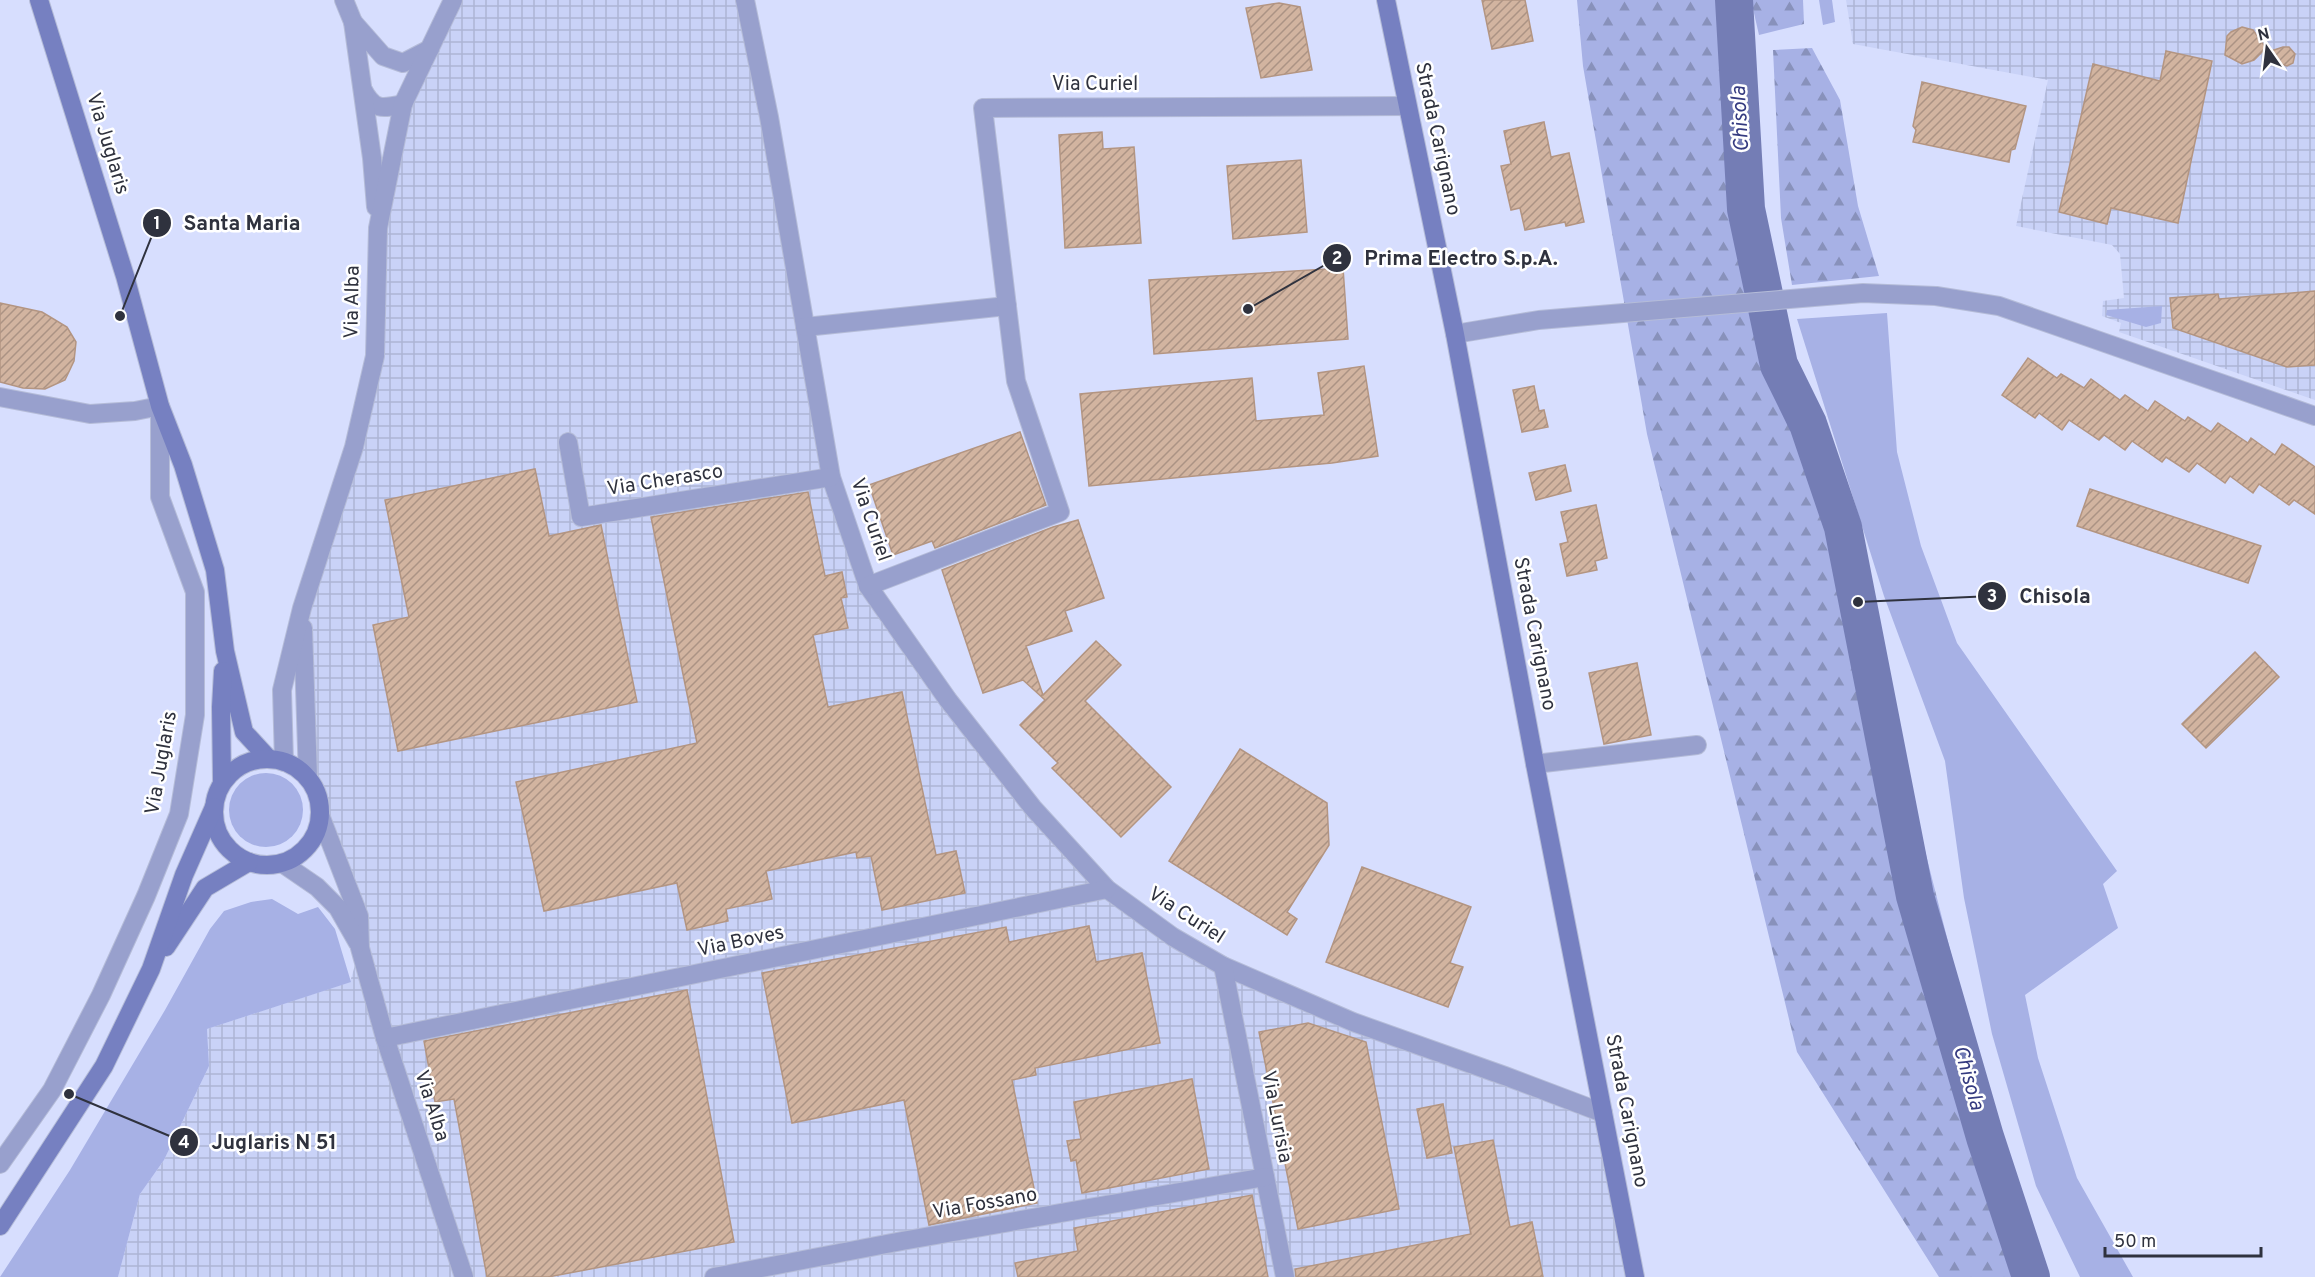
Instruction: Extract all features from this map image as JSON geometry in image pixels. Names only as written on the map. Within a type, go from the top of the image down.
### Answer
[{"type":"street","name":"Via Juglaris","points":[[39,0],[125,276],[160,406],[183,465],[215,570],[225,651],[244,732],[277,760]]},
{"type":"street","points":[[344,0],[353,22],[372,158],[378,228]]},
{"type":"street","name":"Via Alba","points":[[277,760],[282,690],[302,608],[354,447],[375,356],[378,228],[403,104],[453,0]]},
{"type":"street","name":"Via Curiel","points":[[745,0],[769,117],[831,477],[868,586],[948,700],[1033,808],[1107,889],[1173,937],[1223,966],[1353,1022],[1603,1113]]},
{"type":"street","name":"Strada Carignano","points":[[1386,0],[1455,334],[1535,764],[1635,1277]]},
{"type":"street","points":[[353,22],[383,56],[404,63],[430,50]]},
{"type":"street","points":[[362,88],[370,103],[384,108],[403,104]]},
{"type":"street","name":"Via Curiel","points":[[868,586],[1060,512],[1016,381],[983,108],[1407,106]]},
{"type":"street","points":[[1455,334],[1539,320],[1863,293],[1936,296],[1999,306],[2315,416]]},
{"type":"street","points":[[805,327],[1007,306]]},
{"type":"street","points":[[0,397],[90,414],[135,411],[160,406]]},
{"type":"street","name":"Via Juglaris","points":[[0,1164],[52,1090],[90,1016],[146,896],[179,814],[195,716],[195,592],[160,497],[160,406]]},
{"type":"street","name":"Via Cherasco","points":[[568,442],[581,517],[831,477]]},
{"type":"street","name":"Via Alba","points":[[302,608],[308,778]]},
{"type":"street","name":"Via Juglaris","points":[[222,783],[221,707],[225,651]]},
{"type":"street","points":[[1535,764],[1697,746]]},
{"type":"street","points":[[0,1226],[104,1066],[151,969],[184,875],[222,783],[242,764],[277,760],[297,768],[308,778],[319,802],[320,815],[317,831],[309,845],[297,856],[282,863],[266,865],[249,862],[234,854],[222,841],[215,825],[213,807]]},
{"type":"street","name":"Via Alba","points":[[320,815],[359,916],[360,948]]},
{"type":"street","points":[[151,969],[205,888],[249,862]]},
{"type":"street","name":"Via Alba","points":[[282,863],[317,887],[338,908],[360,948],[385,1038],[464,1277]]},
{"type":"street","name":"Via Boves","points":[[385,1038],[1107,889]]},
{"type":"street","name":"Via Lurisia","points":[[1223,966],[1285,1277]]},
{"type":"street","name":"Via Fossano","points":[[714,1277],[902,1241],[1266,1177]]},
{"type":"shaded area","points":[[453,0],[745,0],[831,477],[868,586],[1107,889],[1223,966],[1603,1113],[1635,1277],[118,1277],[140,1194],[164,1160],[209,1066],[207,1029],[350,982],[360,948],[320,815],[319,802],[308,778],[302,608],[375,356],[378,228],[403,104]]},
{"type":"shaded area","points":[[1846,0],[2315,0],[2315,400],[2119,332],[2121,323],[2102,316],[2103,301],[2124,298],[2120,254],[2112,245],[2016,226],[2048,80],[1853,44]]},
{"type":"green space","points":[[1577,0],[1734,0],[1746,209],[1779,365],[1843,527],[2033,1277],[1939,1277],[1797,1052],[1647,434],[1583,66]]},
{"type":"green space","points":[[1751,0],[1803,0],[1804,24],[1759,35]]},
{"type":"green space","points":[[1819,0],[1832,0],[1835,22],[1823,25]]},
{"type":"green space","points":[[1812,48],[1840,100],[1858,206],[1879,276],[1792,285],[1781,218],[1773,50]]},
{"type":"green space","points":[[2162,306],[2161,323],[2146,327],[2106,315],[2107,310]]},
{"type":"green space","points":[[1887,313],[1897,452],[1921,546],[1957,643],[2117,871],[2103,884],[2118,928],[2025,995],[2038,1058],[2077,1178],[2133,1277],[2080,1277],[2036,1186],[1992,1034],[1964,898],[1945,761],[1884,596],[1797,319]]},
{"type":"green space","points":[[266,773],[287,779],[297,789],[303,810],[297,831],[287,841],[266,847],[245,841],[235,831],[229,810],[235,789],[245,779]]},
{"type":"green space","points":[[272,899],[298,914],[318,907],[335,929],[351,982],[207,1029],[209,1066],[164,1160],[140,1194],[118,1277],[0,1277],[70,1170],[210,929],[224,911],[251,902]]},
{"type":"building","points":[[1482,0],[1525,0],[1533,41],[1492,49]]},
{"type":"building","points":[[1279,3],[1300,7],[1312,70],[1261,78],[1246,8]]},
{"type":"building","points":[[2242,27],[2253,30],[2266,48],[2254,60],[2242,64],[2225,55],[2227,36]]},
{"type":"building","points":[[2289,47],[2295,54],[2293,63],[2287,66],[2278,63],[2271,51]]},
{"type":"building","points":[[2166,51],[2212,61],[2178,223],[2111,208],[2107,224],[2059,212],[2093,64],[2160,81]]},
{"type":"building","points":[[1922,82],[2026,106],[2015,149],[2011,150],[2009,162],[1913,142],[1916,130],[1913,126]]},
{"type":"building","points":[[1544,122],[1551,157],[1569,153],[1584,222],[1566,226],[1565,222],[1525,230],[1520,208],[1511,210],[1501,166],[1511,164],[1504,131]]},
{"type":"building","points":[[1102,132],[1103,149],[1134,147],[1141,243],[1065,248],[1059,135]]},
{"type":"building","points":[[1301,160],[1307,232],[1233,239],[1227,166]]},
{"type":"building","points":[[1343,268],[1348,339],[1154,354],[1149,280]]},
{"type":"building","points":[[2315,291],[2315,365],[2287,367],[2173,328],[2170,298],[2218,294],[2219,299]]},
{"type":"building","points":[[0,303],[42,312],[67,327],[76,342],[74,361],[65,380],[45,389],[23,388],[0,382]]},
{"type":"building","points":[[2028,358],[2057,378],[2061,374],[2084,388],[2091,379],[2120,400],[2125,395],[2148,411],[2155,401],[2185,421],[2188,417],[2211,432],[2218,423],[2248,443],[2251,438],[2275,455],[2282,444],[2315,467],[2315,514],[2294,500],[2289,505],[2259,484],[2253,493],[2230,476],[2225,483],[2197,463],[2189,472],[2166,457],[2162,462],[2132,441],[2125,450],[2104,435],[2099,440],[2069,420],[2062,430],[2039,413],[2035,418],[2002,395]]},
{"type":"building","points":[[1364,366],[1378,456],[1332,463],[1089,486],[1080,394],[1252,378],[1256,421],[1324,415],[1318,373]]},
{"type":"building","points":[[1534,386],[1539,411],[1544,410],[1548,427],[1522,432],[1513,390]]},
{"type":"building","points":[[1020,432],[1046,505],[935,548],[932,541],[893,555],[869,485]]},
{"type":"building","points":[[1565,465],[1571,491],[1536,500],[1529,473]]},
{"type":"building","points":[[535,469],[549,536],[601,525],[637,702],[398,751],[373,625],[409,617],[385,500]]},
{"type":"building","points":[[2090,489],[2261,546],[2248,583],[2077,526]]},
{"type":"building","points":[[808,492],[825,576],[842,572],[847,597],[841,598],[848,628],[813,635],[828,707],[902,692],[936,855],[956,851],[965,893],[882,910],[871,856],[857,858],[856,852],[766,871],[772,899],[726,909],[728,921],[687,930],[677,883],[544,911],[516,782],[697,743],[651,517]]},
{"type":"building","points":[[1596,505],[1607,558],[1595,561],[1597,570],[1567,576],[1560,544],[1568,542],[1561,512]]},
{"type":"building","points":[[1078,520],[1104,598],[1065,611],[1072,631],[1026,646],[1043,695],[1096,641],[1121,665],[1085,701],[1171,787],[1121,837],[1052,768],[1058,763],[1020,725],[1045,700],[1023,680],[983,693],[942,570],[1053,527]]},
{"type":"building","points":[[2255,652],[2279,677],[2206,748],[2182,724]]},
{"type":"building","points":[[1637,663],[1651,735],[1604,744],[1589,673]]},
{"type":"building","points":[[1240,749],[1327,803],[1329,845],[1287,912],[1297,919],[1287,935],[1169,861]]},
{"type":"building","points":[[1362,867],[1471,907],[1450,963],[1463,967],[1448,1007],[1326,962]]},
{"type":"building","points":[[1089,926],[1096,962],[1142,953],[1160,1043],[1035,1068],[1036,1075],[1012,1080],[1037,1203],[929,1225],[904,1100],[792,1123],[762,973],[1006,927],[1009,942]]},
{"type":"building","points":[[687,990],[734,1242],[548,1277],[487,1277],[454,1099],[435,1102],[424,1041]]},
{"type":"building","points":[[1308,1023],[1366,1042],[1399,1209],[1298,1229],[1259,1032]]},
{"type":"building","points":[[1192,1079],[1209,1169],[1082,1193],[1076,1160],[1071,1161],[1067,1141],[1081,1139],[1074,1102]]},
{"type":"building","points":[[1443,1104],[1452,1153],[1427,1158],[1417,1109]]},
{"type":"building","points":[[1493,1140],[1510,1227],[1532,1222],[1543,1277],[1296,1277],[1295,1269],[1471,1234],[1454,1147]]},
{"type":"building","points":[[1252,1195],[1268,1277],[1018,1277],[1015,1263],[1078,1251],[1074,1228]]},
{"type":"waterway","name":"Chisola","points":[[1734,0],[1746,209],[1779,365],[1808,424],[1843,527],[1915,896],[1985,1137],[2031,1277]]},
{"type":"place","name":"Prima Electro S.p.A.","points":[[1248,309]]},
{"type":"place","name":"Santa Maria","points":[[120,316]]},
{"type":"place","name":"Chisola","points":[[1858,602]]},
{"type":"place","name":"Juglaris N 51","points":[[69,1094]]}]
